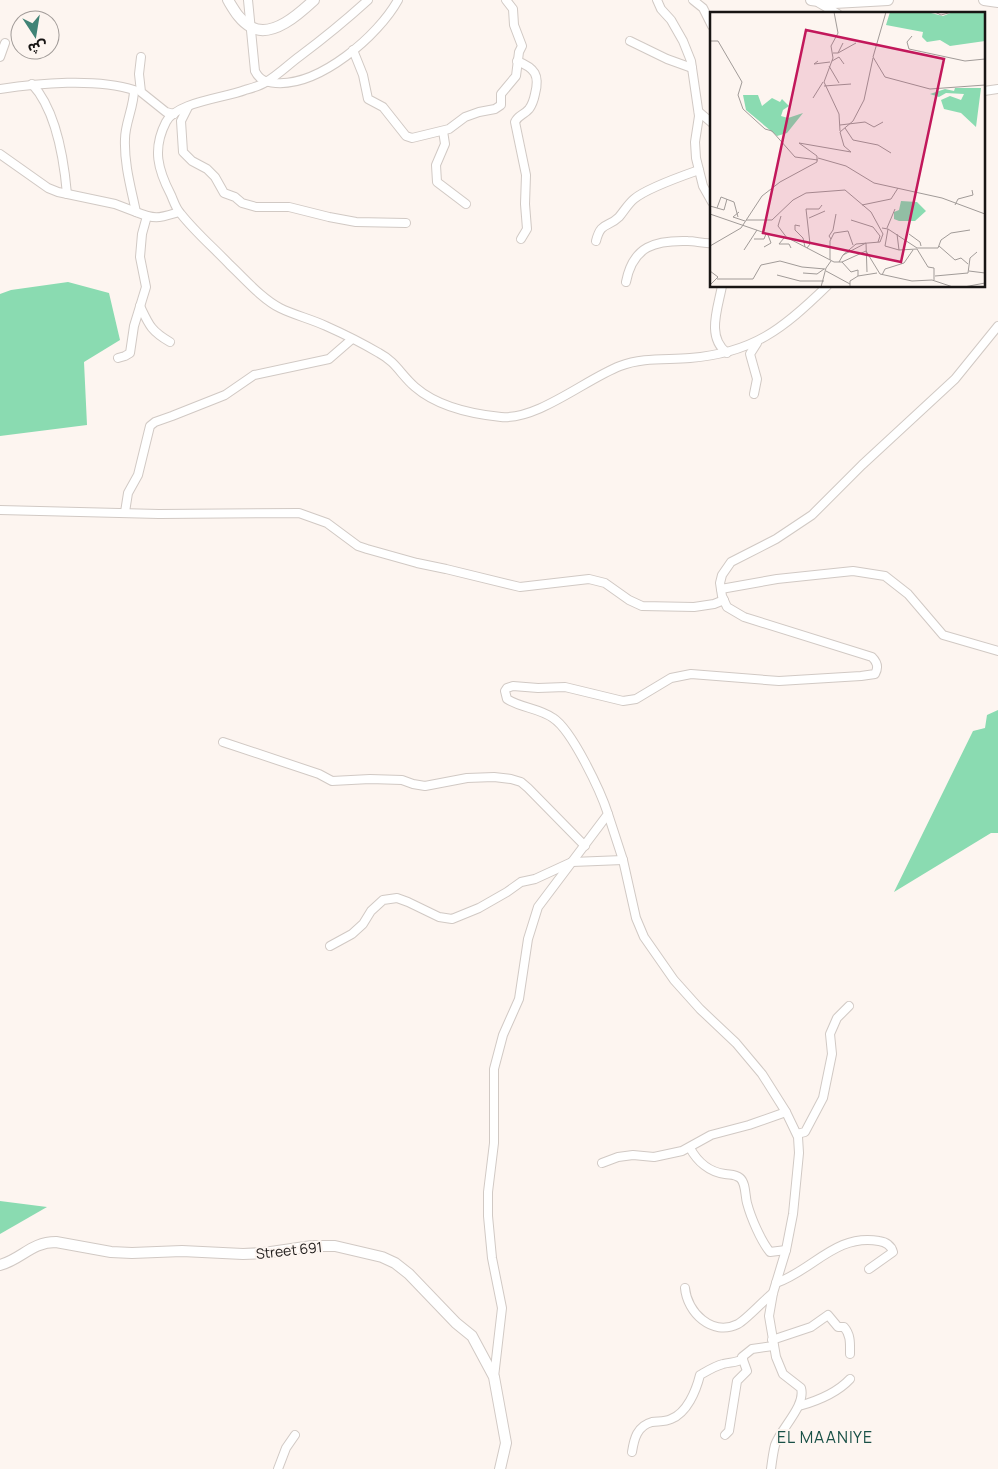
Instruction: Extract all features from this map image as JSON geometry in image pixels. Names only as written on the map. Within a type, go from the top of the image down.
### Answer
[{"type":"main road","points":[[228,0],[239,17],[251,27],[265,29],[283,24],[300,13],[314,0]]},
{"type":"main road","points":[[814,1],[888,0]]},
{"type":"main road","points":[[984,0],[998,2]]},
{"type":"main road","name":"Street 691","points":[[0,1265],[11,1262],[30,1248],[48,1242],[111,1252],[132,1253],[182,1251],[243,1254],[312,1246],[335,1246],[356,1249],[382,1257],[395,1263],[409,1274],[456,1323],[472,1336],[494,1377],[506,1443],[500,1469]]},
{"type":"street","points":[[248,0],[255,71],[258,77],[265,82],[285,84],[300,81],[325,69],[353,50],[380,25],[398,0]]},
{"type":"street","points":[[368,0],[332,32],[265,82],[241,92],[188,107],[174,114],[168,119],[161,136],[158,159],[160,174],[179,212],[248,283],[278,307],[327,326],[393,362],[413,385],[426,396],[458,409],[505,417],[524,414],[541,407],[628,363],[694,358],[728,353],[758,342],[775,331],[825,288]]},
{"type":"street","points":[[353,50],[363,75],[368,99],[383,106],[406,136],[412,138],[449,130],[465,117],[498,108],[501,105],[501,94],[516,76],[518,69],[517,61],[522,46],[514,25],[513,10],[506,0]]},
{"type":"street","points":[[657,0],[683,41],[692,68],[699,112],[695,142],[703,186],[710,198]]},
{"type":"street","points":[[693,0],[703,8],[710,22]]},
{"type":"street","points":[[814,1],[834,12]]},
{"type":"street","points":[[630,41],[667,59],[692,68]]},
{"type":"street","points":[[0,57],[5,43]]},
{"type":"street","points":[[141,57],[138,74],[141,92],[166,112],[174,114]]},
{"type":"street","points":[[517,61],[528,65],[537,77],[536,92],[530,108],[519,115],[515,122],[526,175],[525,204],[527,229],[521,239]]},
{"type":"street","points":[[32,84],[37,89],[55,129],[67,194]]},
{"type":"street","points":[[0,89],[32,84],[98,84],[134,90],[134,100],[125,138],[127,167],[136,212]]},
{"type":"street","points":[[188,107],[181,121],[183,152],[192,161],[207,169],[215,177],[224,193],[234,197],[242,204],[256,207],[289,207],[329,218],[356,222],[406,223]]},
{"type":"street","points":[[699,112],[710,121]]},
{"type":"street","points":[[443,131],[445,144],[436,165],[437,182],[466,204]]},
{"type":"street","points":[[0,154],[48,188],[115,204],[147,216],[158,218],[179,212]]},
{"type":"street","points":[[596,241],[598,231],[617,218],[634,198],[645,191],[699,170]]},
{"type":"street","points":[[118,358],[130,353],[134,326],[146,287],[140,257],[142,234],[147,216]]},
{"type":"street","points":[[626,282],[631,265],[642,249],[662,243],[689,240],[710,244]]},
{"type":"street","points":[[721,288],[716,309],[716,338],[720,347],[728,353]]},
{"type":"street","points":[[140,306],[149,325],[156,334],[170,342]]},
{"type":"street","points":[[772,1469],[776,1444],[798,1406],[802,1389],[783,1374],[773,1343],[769,1316],[793,1214],[800,1153],[797,1134],[772,1087],[757,1067],[674,980],[644,937],[636,918],[623,860],[603,799],[562,725],[534,708],[512,703],[505,694],[507,688],[513,686],[538,688],[565,687],[623,702],[636,699],[671,678],[692,674],[796,681],[870,676],[875,674],[877,665],[872,658],[744,617],[727,607],[721,589],[722,575],[731,562],[776,539],[812,516],[862,465],[956,379],[998,326]]},
{"type":"street","points":[[125,512],[128,493],[138,475],[150,426],[155,422],[225,394],[254,375],[329,359],[352,339]]},
{"type":"street","points":[[754,394],[757,379],[750,354],[758,342]]},
{"type":"street","points":[[0,510],[160,514],[299,514],[327,523],[358,546],[367,549],[417,563],[446,568],[520,587],[588,579],[604,583],[629,600],[642,606],[694,607],[714,604],[724,600]]},
{"type":"street","points":[[721,589],[777,579],[853,570],[885,576],[908,594],[943,634],[998,651]]},
{"type":"street","points":[[224,742],[310,771],[332,781],[402,780],[425,786],[467,778],[511,779],[521,782],[528,788],[585,846]]},
{"type":"street","points":[[494,1377],[502,1308],[492,1258],[488,1216],[488,1192],[494,1142],[494,1069],[503,1035],[519,999],[525,954],[532,922],[538,908],[608,814]]},
{"type":"street","points":[[330,946],[352,934],[383,900],[398,898],[439,917],[452,919],[478,908],[522,882],[535,879],[560,866],[572,862],[623,860]]},
{"type":"street","points":[[797,1134],[805,1132],[823,1098],[832,1054],[830,1034],[837,1018],[849,1006]]},
{"type":"street","points":[[602,1163],[618,1157],[633,1155],[654,1157],[682,1151],[711,1135],[749,1125],[786,1112]]},
{"type":"street","points":[[690,1148],[702,1164],[717,1172],[733,1174],[740,1178],[765,1246],[770,1252],[786,1250]]},
{"type":"street","points":[[776,1283],[792,1277],[828,1252],[848,1242],[872,1240],[885,1242],[893,1252],[869,1269]]},
{"type":"street","points":[[685,1288],[696,1315],[708,1324],[726,1328],[738,1324],[773,1293]]},
{"type":"street","points":[[632,1452],[637,1432],[646,1424],[672,1419],[684,1411],[695,1390],[700,1375],[715,1366],[726,1363],[734,1364],[743,1359],[742,1357],[752,1349],[773,1343],[828,1316],[838,1327],[844,1326],[847,1330],[851,1340],[850,1354]]},
{"type":"street","points":[[725,1435],[729,1432],[737,1381],[747,1371],[743,1359]]},
{"type":"street","points":[[798,1406],[812,1402],[843,1387],[850,1379]]},
{"type":"street","points":[[278,1469],[286,1448],[295,1435]]},
{"type":"green space","points":[[68,282],[109,293],[120,340],[84,362],[87,425],[0,436],[0,294],[11,290]]},
{"type":"green space","points":[[998,710],[998,833],[991,833],[894,892],[973,731],[985,728],[987,715]]},
{"type":"green space","points":[[0,1201],[47,1207],[0,1234]]},
{"type":"district","name":"EL MAANIYE","points":[[825,1437]]}]
